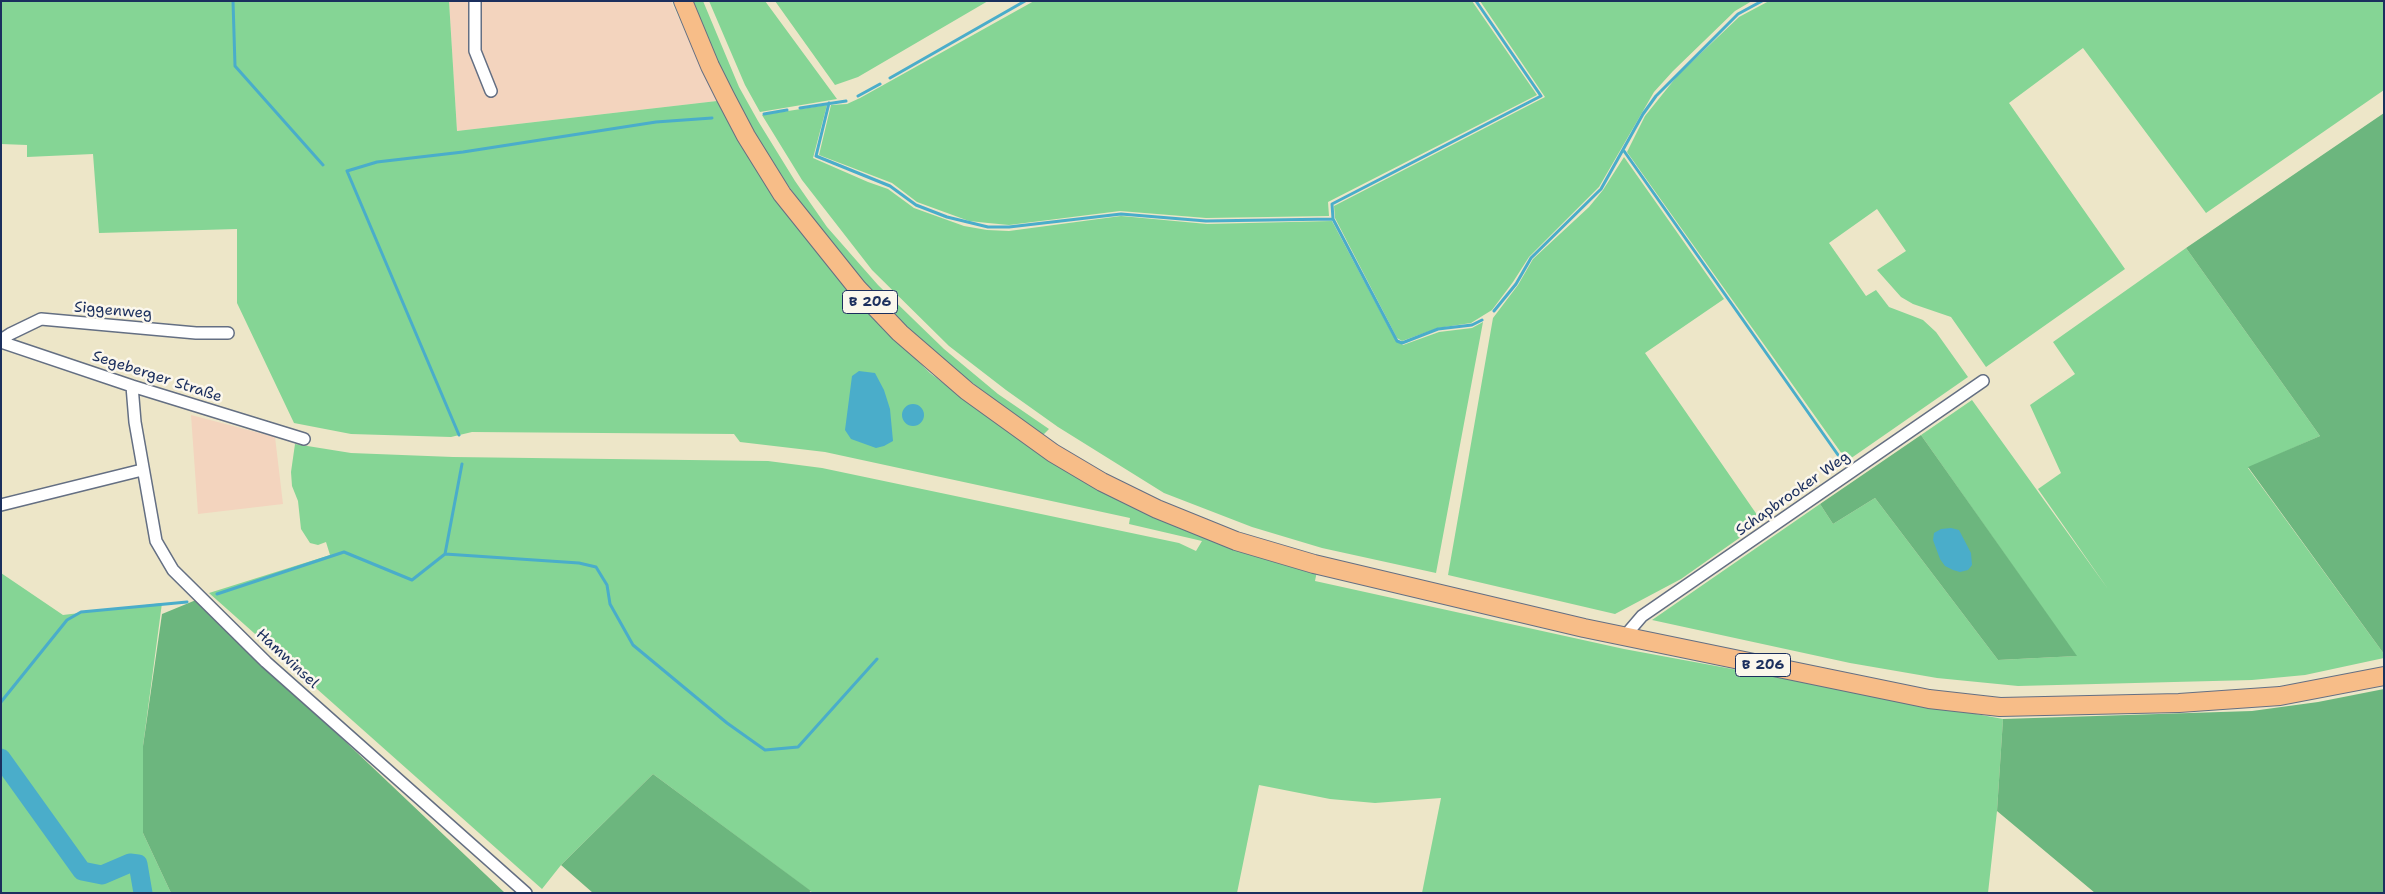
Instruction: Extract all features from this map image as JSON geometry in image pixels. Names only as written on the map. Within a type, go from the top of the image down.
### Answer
[{"type":"main road","name":"B 206","points":[[683,1],[710,66],[746,136],[782,194],[816,239],[858,289],[900,333],[967,391],[1017,428],[1102,482],[1157,509],[1236,541],[1314,564],[1624,637],[1929,700],[2000,707],[2179,703],[2280,696],[2384,676]]},
{"type":"street","points":[[475,1],[475,51],[491,91]]},
{"type":"street","name":"Siggenweg","points":[[1,341],[10,334],[41,320],[196,333],[228,333]]},
{"type":"street","name":"Segeberger Straße","points":[[1,341],[132,386],[304,439]]},
{"type":"street","name":"Schapbrooker Weg","points":[[1624,637],[1642,616],[1983,381]]},
{"type":"street","name":"Hamwinsel","points":[[132,386],[132,404],[142,470],[156,541],[173,570],[266,662],[526,893]]},
{"type":"street","points":[[1,505],[142,470]]},
{"type":"shaded area","points":[[449,1],[671,1],[717,101],[457,131]]},
{"type":"shaded area","points":[[191,415],[275,437],[283,504],[198,514]]},
{"type":"green space","points":[[1,1],[449,1],[457,131],[717,101],[746,152],[855,299],[930,373],[988,417],[1056,464],[1317,571],[1315,581],[1624,649],[2003,719],[1997,811],[1988,893],[1422,893],[1441,798],[1375,803],[1330,799],[1259,785],[1237,893],[813,893],[653,774],[561,865],[542,889],[209,593],[330,555],[326,542],[318,545],[310,543],[301,529],[298,501],[292,486],[291,472],[295,444],[351,453],[453,457],[768,461],[822,468],[1179,543],[1196,551],[1202,541],[1129,524],[1130,518],[825,452],[740,442],[734,434],[472,432],[451,437],[351,434],[294,423],[237,303],[237,229],[99,233],[93,154],[27,157],[27,145],[1,144]]},
{"type":"green space","points":[[692,1],[703,1],[739,87],[795,181],[827,227],[878,285],[944,349],[998,394],[1049,429],[1042,436],[936,355],[873,294],[820,229],[787,184],[750,125],[731,91]]},
{"type":"green space","points":[[709,1],[765,1],[837,99],[760,112],[745,85]]},
{"type":"green space","points":[[775,1],[988,1],[858,77],[835,85]]},
{"type":"green space","points":[[1034,1],[1472,1],[1537,95],[1328,202],[1329,216],[1206,218],[1120,211],[1009,225],[969,221],[917,202],[892,183],[819,155],[831,105],[847,104],[860,98]]},
{"type":"green space","points":[[1480,1],[1752,1],[1735,11],[1654,92],[1599,187],[1529,257],[1492,310],[1471,323],[1438,328],[1402,341],[1397,338],[1335,218],[1334,206],[1545,97]]},
{"type":"green space","points":[[1769,1],[2384,1],[2384,90],[2206,213],[2083,48],[2009,103],[2125,269],[1986,367],[1951,317],[1913,304],[1901,297],[1877,270],[1906,251],[1877,209],[1829,243],[1866,296],[1876,290],[1889,307],[1923,320],[1936,332],[1968,377],[1847,461],[1627,152],[1645,116],[1678,75],[1739,17]]},
{"type":"green space","points":[[827,105],[813,158],[888,189],[914,208],[964,226],[1009,231],[1121,216],[1207,224],[1332,221],[1396,341],[1403,345],[1439,332],[1472,328],[1483,322],[1436,573],[1322,548],[1252,527],[1164,493],[1058,427],[1006,390],[949,346],[872,270],[802,180],[762,115]]},
{"type":"green space","points":[[2384,113],[2384,654],[2248,467],[2320,436],[2186,248]]},
{"type":"green space","points":[[1624,157],[1724,299],[1645,353],[1762,522],[1681,579],[1615,614],[1448,575],[1493,318],[1518,285],[1533,259],[1589,207],[1603,190]]},
{"type":"green space","points":[[2186,248],[2320,436],[2248,468],[2384,654],[2384,658],[2305,675],[2252,680],[2018,686],[1937,678],[1850,663],[1652,620],[1820,504],[1833,524],[1875,498],[1998,660],[2076,656],[1921,435],[1972,400],[2108,589],[2038,489],[2061,473],[2030,405],[2075,374],[2053,342]]},
{"type":"green space","points":[[1921,435],[2077,656],[1998,660],[1875,498],[1833,524],[1820,504]]},
{"type":"green space","points":[[1,573],[63,615],[162,603],[143,746],[143,833],[171,893],[1,893]]},
{"type":"green space","points":[[196,600],[505,893],[171,893],[143,833],[143,746],[162,614]]},
{"type":"green space","points":[[2384,689],[2384,893],[2095,893],[1997,811],[2003,719],[2252,711],[2318,702]]},
{"type":"green space","points":[[653,774],[811,891],[808,893],[593,893],[561,865]]},
{"type":"water","points":[[859,371],[875,373],[884,390],[890,409],[893,441],[884,446],[876,448],[851,439],[845,430],[852,376]]},
{"type":"water","points":[[913,404],[921,407],[924,415],[921,423],[913,426],[905,423],[902,415],[905,407]]},
{"type":"water","points":[[1951,528],[1959,530],[1971,553],[1972,565],[1968,570],[1960,572],[1953,570],[1945,566],[1940,559],[1933,540],[1934,533],[1941,529]]},
{"type":"waterway","points":[[233,1],[235,66],[323,165]]},
{"type":"waterway","points":[[890,78],[1025,1]]},
{"type":"waterway","points":[[1333,219],[1332,204],[1541,96],[1476,1]]},
{"type":"waterway","points":[[1494,311],[1516,284],[1531,258],[1601,189],[1643,114],[1656,96],[1738,14],[1762,1]]},
{"type":"waterway","points":[[858,96],[880,84]]},
{"type":"waterway","points":[[800,108],[846,101]]},
{"type":"waterway","points":[[829,103],[816,156],[890,186],[916,205],[947,217],[988,227],[1009,227],[1121,214],[1206,221],[1333,219],[1397,341],[1402,343],[1438,329],[1472,325],[1482,320]]},
{"type":"waterway","points":[[764,114],[787,110]]},
{"type":"waterway","points":[[459,435],[347,171],[377,162],[463,152],[656,122],[712,118]]},
{"type":"waterway","points":[[1624,151],[1843,462]]},
{"type":"waterway","points":[[217,594],[344,552],[412,580],[445,554],[462,464]]},
{"type":"waterway","points":[[445,554],[579,563],[596,567],[607,585],[610,604],[633,645],[727,723],[765,750],[798,747],[877,659]]},
{"type":"waterway","points":[[1,702],[67,620],[81,612],[187,602]]},
{"type":"waterway","points":[[1,758],[82,871],[102,875],[130,863],[138,864],[143,893]]}]
